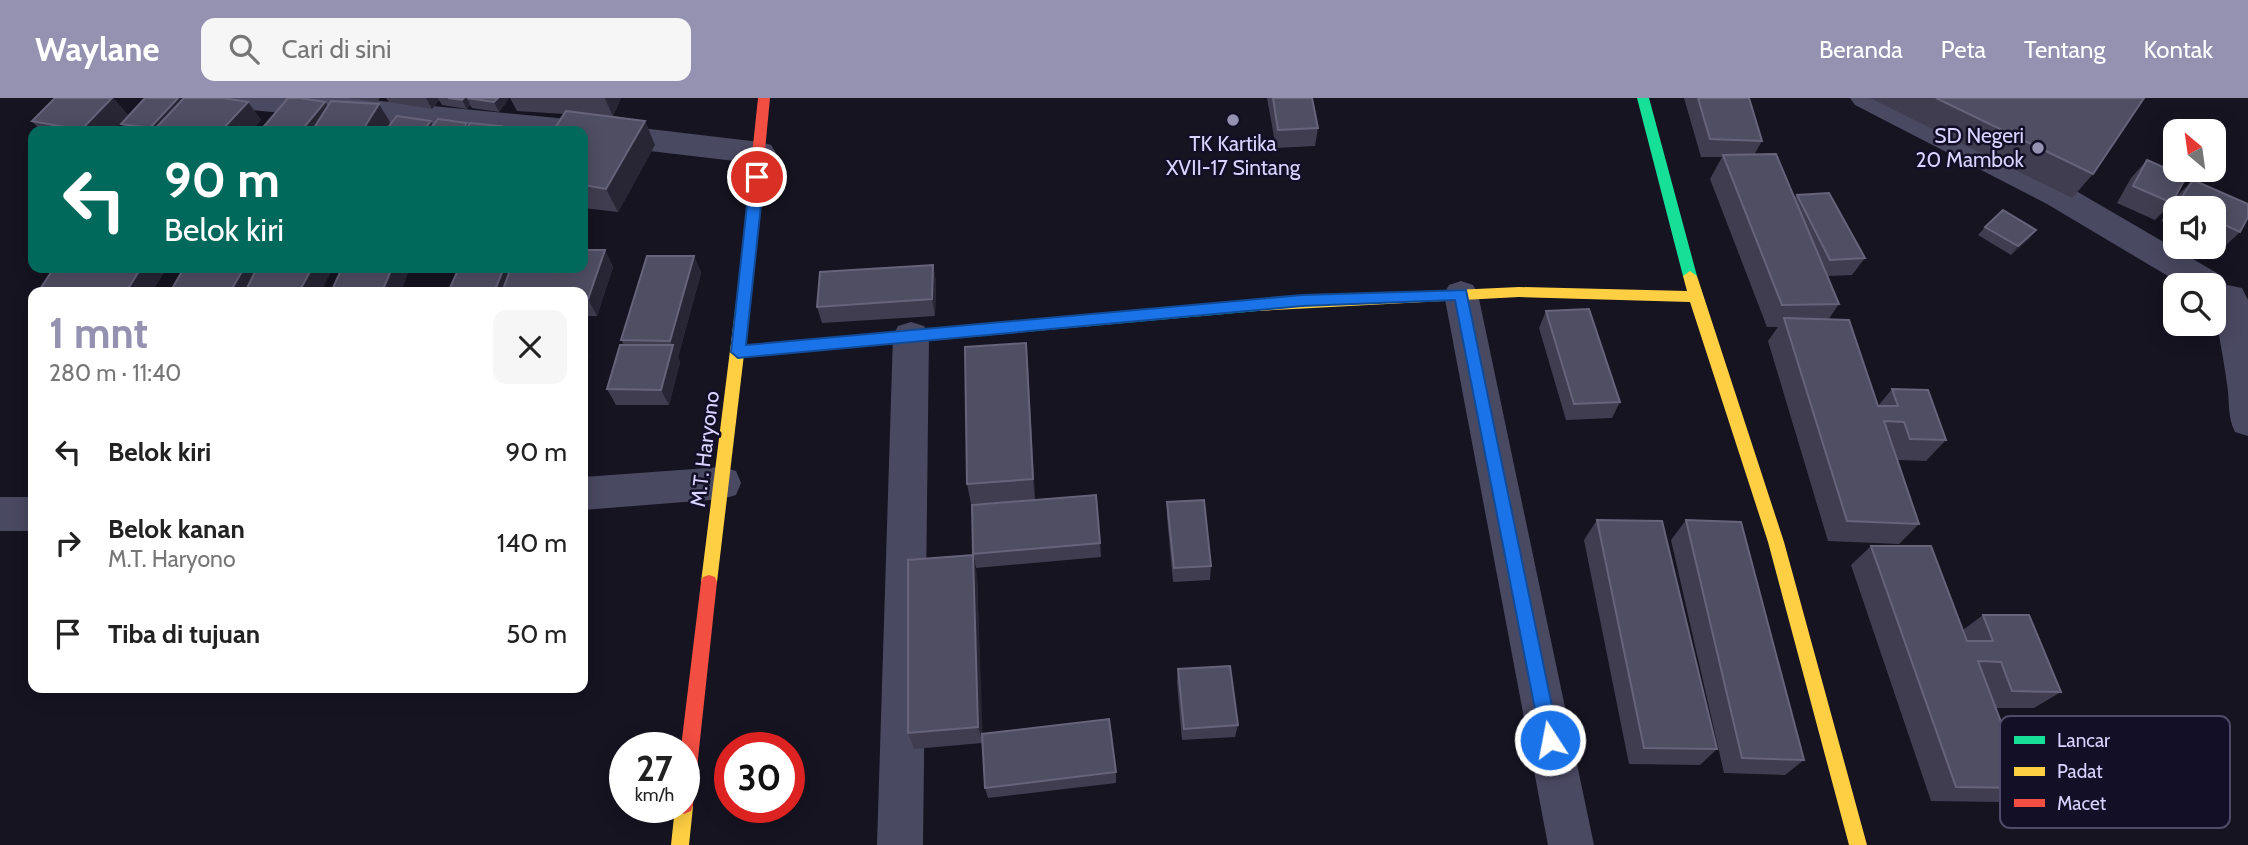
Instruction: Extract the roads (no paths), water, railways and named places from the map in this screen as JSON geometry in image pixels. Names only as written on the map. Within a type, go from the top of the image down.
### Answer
[{"type":"main road","name":"M.T. Haryono","points":[[693,732],[738,352],[764,98]]},
{"type":"main road","points":[[1643,98],[1695,297],[1776,542],[1858,845]]},
{"type":"main road","points":[[738,352],[1302,301],[1519,292],[1695,297]]},
{"type":"main road","name":"M.T. Haryono","points":[[680,845],[682,823]]},
{"type":"street","points":[[241,98],[512,110],[562,126]]},
{"type":"street","points":[[1866,98],[2059,196],[2189,273]]},
{"type":"street","points":[[588,133],[760,153]]},
{"type":"street","points":[[1461,294],[1571,845]]},
{"type":"street","points":[[2226,298],[2246,386],[2248,421]]},
{"type":"street","points":[[900,845],[911,335]]},
{"type":"street","points":[[588,494],[722,483]]},
{"type":"street","points":[[0,514],[28,514]]},
{"type":"place","name":"TK Kartika XVII-17 Sintang","points":[[1233,120]]},
{"type":"place","name":"SD Negeri 20 Mambok","points":[[2038,148]]}]
